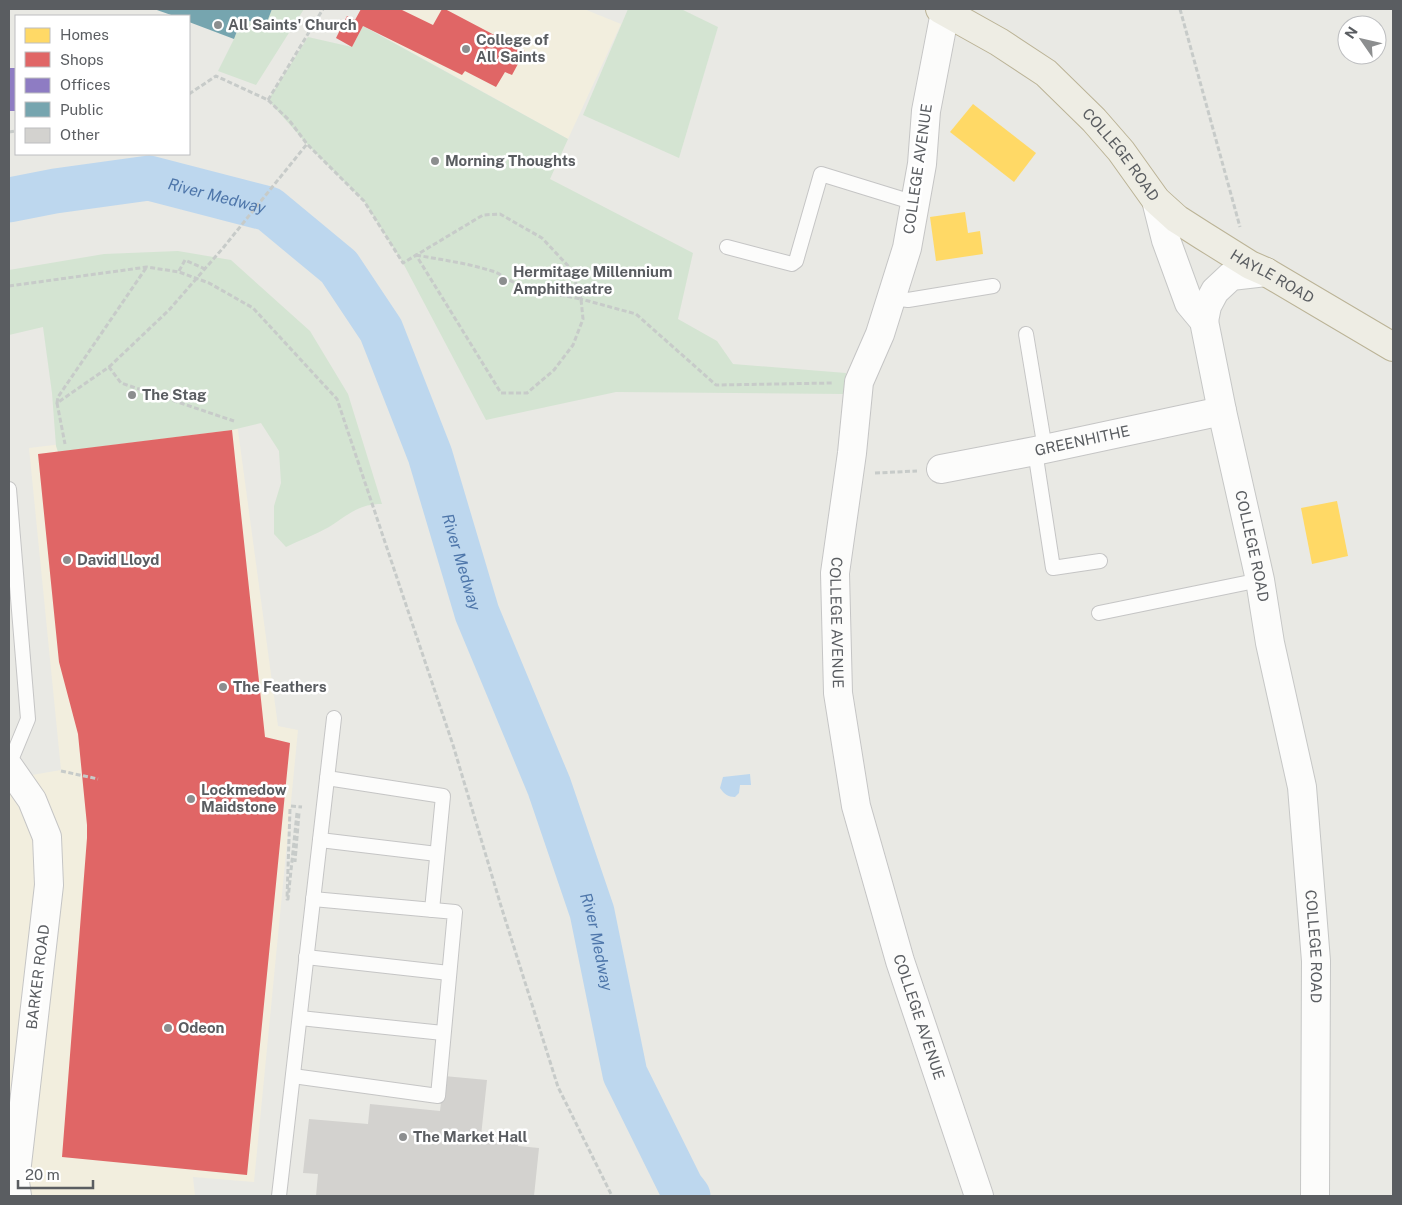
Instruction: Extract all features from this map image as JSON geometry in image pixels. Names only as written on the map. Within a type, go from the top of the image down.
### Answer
[{"type":"highway","name":"COLLEGE ROAD","points":[[943,10],[1000,42],[1046,74],[1094,120],[1121,151],[1156,200]]},
{"type":"highway","name":"HAYLE ROAD","points":[[1156,200],[1177,219],[1258,269],[1393,347]]},
{"type":"street","name":"COLLEGE AVENUE","points":[[943,10],[926,111],[922,164],[907,248],[880,334],[859,382],[852,453],[834,573],[838,693],[856,806],[900,961],[979,1196]]},
{"type":"street","name":"COLLEGE ROAD","points":[[1156,200],[1166,240],[1189,303],[1204,321],[1260,580],[1270,643],[1302,787],[1316,961],[1315,1196]]},
{"type":"street","points":[[1204,321],[1207,306],[1215,291],[1231,276],[1258,269]]},
{"type":"street","name":"GREENHITHE","points":[[941,470],[1222,411]]},
{"type":"street","name":"BARKER ROAD","points":[[12,779],[32,800],[47,837],[49,885],[14,1195]]},
{"type":"lane","points":[[727,247],[792,264],[796,261],[821,174],[915,203]]},
{"type":"lane","points":[[892,298],[908,300],[993,286]]},
{"type":"lane","points":[[1026,334],[1053,568],[1100,561]]},
{"type":"lane","points":[[9,489],[28,719],[12,779]]},
{"type":"lane","points":[[1099,613],[1260,580]]},
{"type":"lane","points":[[278,1196],[334,718]]},
{"type":"lane","points":[[328,778],[443,796],[432,910]]},
{"type":"lane","points":[[320,840],[437,854]]},
{"type":"lane","points":[[293,1076],[438,1096],[455,912],[313,900]]},
{"type":"lane","points":[[306,958],[449,973]]},
{"type":"lane","points":[[300,1018],[444,1033]]},
{"type":"path","points":[[268,100],[324,9]]},
{"type":"path","points":[[1180,9],[1258,269]]},
{"type":"path","points":[[190,93],[216,76],[268,100],[289,120],[307,144],[364,201],[403,263],[416,255],[483,215],[500,214],[542,238],[571,269],[581,299],[583,319],[573,345],[554,370],[527,393],[501,393],[416,255]]},
{"type":"path","points":[[57,403],[109,367],[168,310],[223,248],[307,144]]},
{"type":"path","points":[[416,255],[440,260],[452,260],[495,272],[518,285],[636,314],[716,385],[859,382]]},
{"type":"path","points":[[179,272],[185,260],[205,268]]},
{"type":"path","points":[[65,444],[57,403],[58,397],[147,267]]},
{"type":"path","points":[[9,286],[147,267],[179,272],[209,283],[252,308],[337,399],[453,745],[500,906],[558,1087],[612,1196]]},
{"type":"path","points":[[109,367],[121,383],[234,421]]},
{"type":"path","points":[[852,453],[864,474],[941,470]]},
{"type":"path","points":[[61,771],[98,779]]},
{"type":"path","points":[[293,902],[299,813],[297,813],[287,899],[291,808],[302,807]]},
{"type":"shaded area","points":[[401,9],[584,9],[621,24],[568,139],[384,37]]},
{"type":"shaded area","name":"Lockmedow Maidstone","points":[[237,423],[278,726],[298,730],[254,1182],[193,1177],[195,1196],[9,1196],[9,779],[61,770],[29,448]]},
{"type":"green space","points":[[272,9],[304,9],[256,85],[218,71],[242,18],[264,27]]},
{"type":"green space","points":[[628,9],[681,9],[718,27],[679,158],[583,115]]},
{"type":"green space","points":[[363,26],[568,139],[550,179],[693,253],[678,319],[717,341],[733,364],[846,373],[844,394],[616,392],[486,420],[403,263],[364,201],[307,144],[268,100],[308,37],[352,47]]},
{"type":"green space","points":[[178,251],[231,260],[310,331],[348,394],[382,504],[360,508],[324,530],[286,547],[274,534],[274,506],[281,483],[279,451],[261,423],[232,430],[58,452],[43,327],[9,335],[9,270],[104,254]]},
{"type":"water","points":[[750,774],[751,785],[740,785],[739,793],[735,797],[726,795],[720,788],[723,777]]},
{"type":"building: Homes","points":[[973,104],[1036,153],[1014,182],[950,132]]},
{"type":"building: Homes","points":[[965,212],[968,233],[980,231],[983,254],[936,261],[930,217]]},
{"type":"building: Homes","points":[[1337,501],[1348,556],[1312,564],[1301,508]]},
{"type":"building: Shops","name":"College of All Saints","points":[[361,9],[400,9],[433,25],[442,9],[445,9],[525,51],[512,75],[505,72],[496,87],[465,71],[462,75],[363,26],[352,47],[336,38],[347,16],[355,20]]},
{"type":"building: Shops","name":"Lockmedow Maidstone","points":[[232,430],[265,737],[290,743],[247,1175],[62,1157],[87,825],[78,734],[59,662],[38,454]]},
{"type":"building: Offices","points":[[9,68],[15,68],[15,111],[9,111]]},
{"type":"building: Public","name":"All Saints' Church","points":[[154,9],[272,9],[265,27],[242,18],[234,39],[190,22],[190,15],[171,15]]},
{"type":"building: Other","name":"The Market Hall","points":[[444,1076],[487,1080],[481,1136],[518,1139],[518,1146],[539,1148],[534,1196],[316,1196],[318,1174],[303,1173],[309,1119],[368,1124],[370,1104],[440,1111]]},
{"type":"waterway","name":"River Medway","points":[[9,200],[55,191],[149,178],[269,209],[339,267],[381,330],[430,455],[477,613],[549,786],[592,912],[625,1074],[681,1187],[688,1196]]},
{"type":"place","name":"All Saints' Church","points":[[218,25]]},
{"type":"place","name":"College of All Saints","points":[[466,49]]},
{"type":"place","name":"Morning Thoughts","points":[[435,161]]},
{"type":"place","name":"Hermitage Millennium Amphitheatre","points":[[503,281]]},
{"type":"place","name":"The Stag","points":[[132,395]]},
{"type":"place","name":"David Lloyd","points":[[67,560]]},
{"type":"place","name":"The Feathers","points":[[223,687]]},
{"type":"place","name":"Lockmedow Maidstone","points":[[191,799]]},
{"type":"place","name":"Odeon","points":[[168,1028]]},
{"type":"place","name":"The Market Hall","points":[[403,1137]]}]
